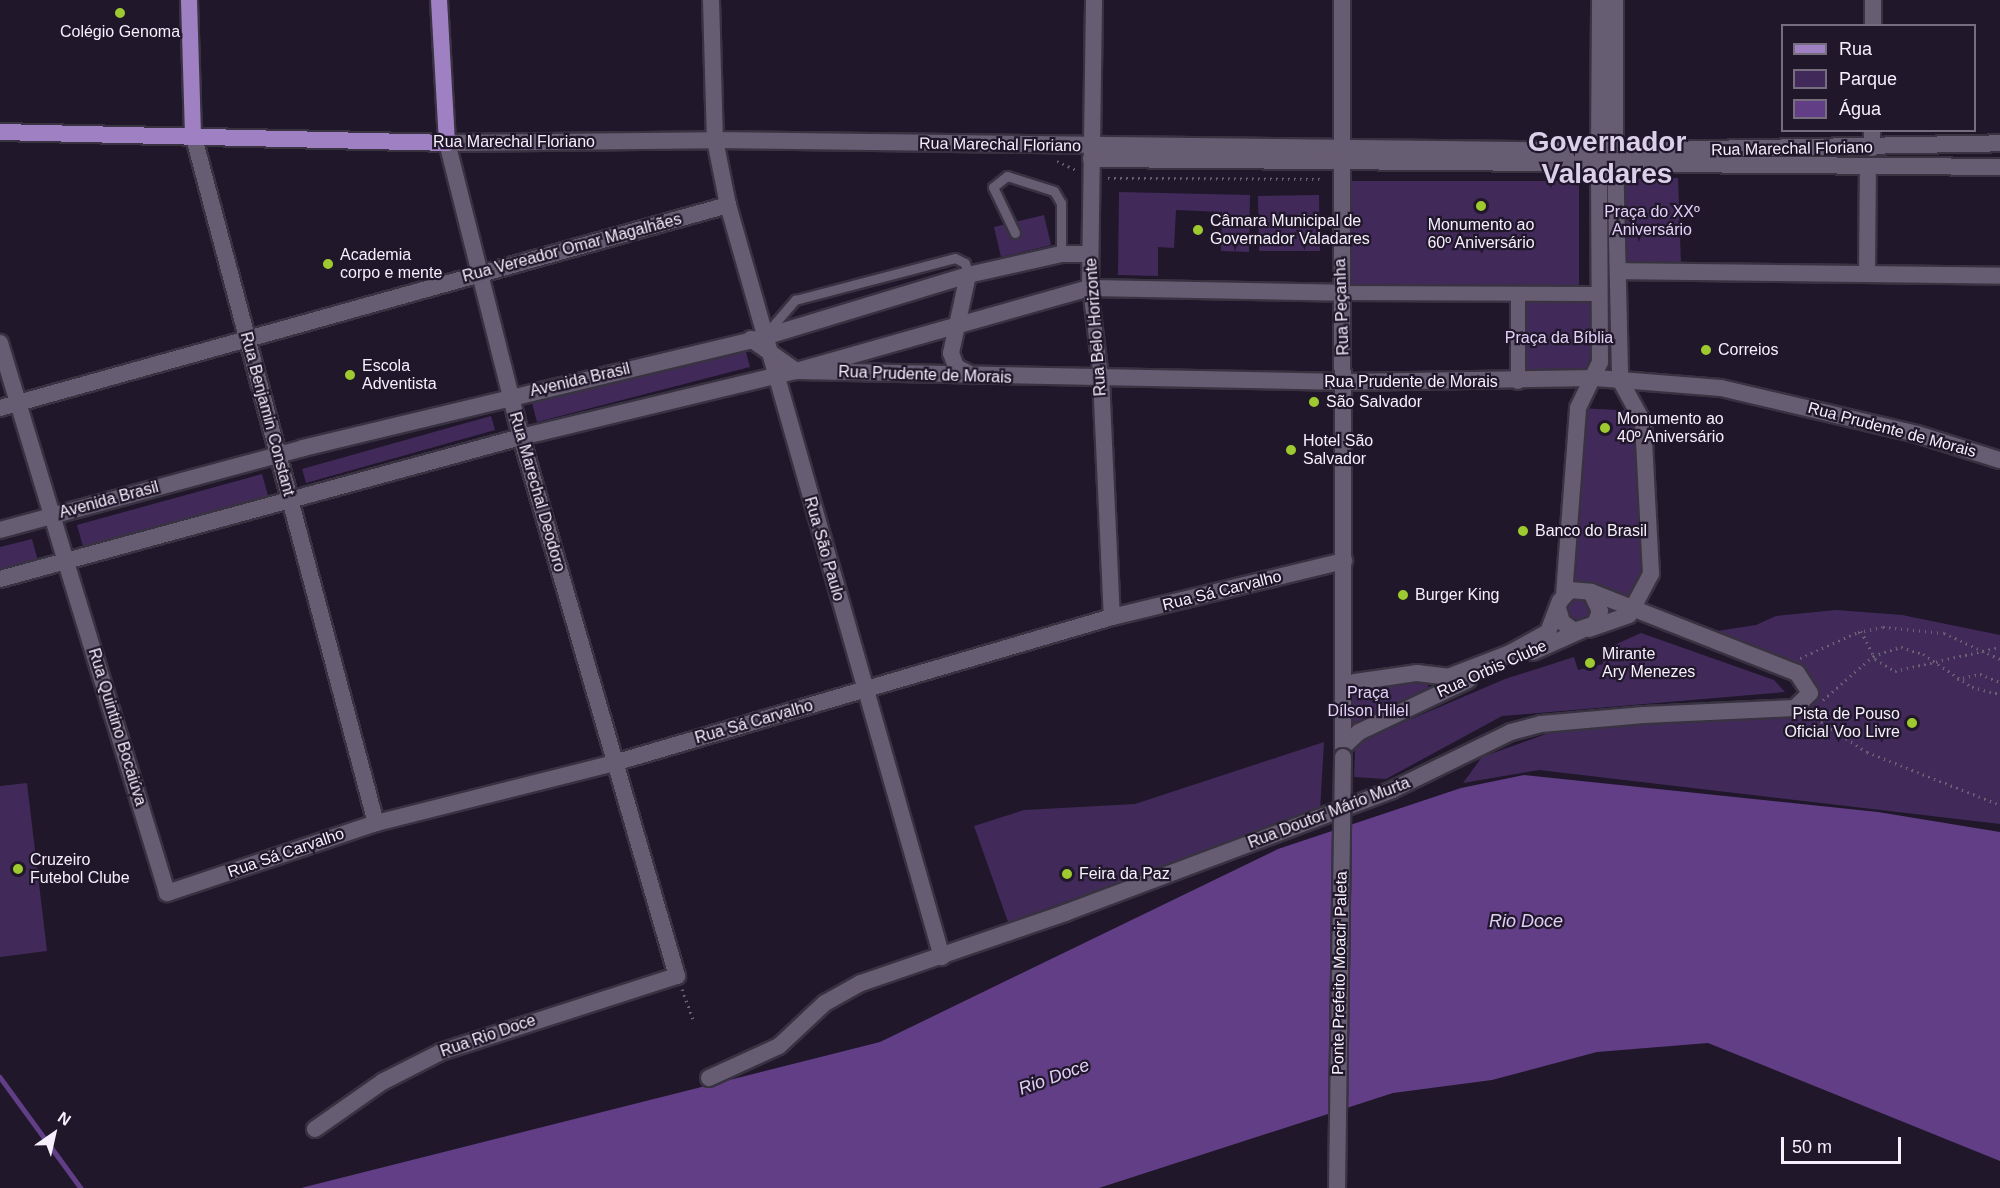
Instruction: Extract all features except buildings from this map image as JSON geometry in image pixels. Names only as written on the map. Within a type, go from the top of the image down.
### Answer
[{"type":"main road","name":"Rua Benjamin Constant","points":[[189,0],[193,134]]},
{"type":"main road","name":"Rua Marechal Deodoro","points":[[440,0],[447,143]]},
{"type":"main road","name":"Rua Marechal Floriano","points":[[0,132],[193,134],[447,143]]},
{"type":"street","name":"Rua São Paulo","points":[[711,0],[715,140],[760,342],[774,376],[942,957]]},
{"type":"street","name":"Rua Belo Horizonte","points":[[1094,0],[1090,288],[1101,378],[1112,617]]},
{"type":"street","name":"Rua Peçanha","points":[[1342,0],[1340,156],[1341,293],[1345,382],[1344,561],[1352,729]]},
{"type":"street","points":[[1600,0],[1607,157],[1618,271],[1620,380],[1643,422],[1652,522],[1646,593],[1648,606],[1660,617]]},
{"type":"street","points":[[1591,592],[1600,611],[1585,629],[1568,627],[1561,602],[1578,408],[1596,378],[1615,0]]},
{"type":"street","points":[[1873,0],[1873,24]]},
{"type":"street","points":[[1872,132],[1872,148]]},
{"type":"street","name":"Rua Benjamin Constant","points":[[193,134],[376,823]]},
{"type":"street","name":"Rua Marechal Floriano","points":[[447,143],[715,140],[1092,153],[1607,157],[1868,166],[2000,167]]},
{"type":"street","name":"Rua Marechal Deodoro","points":[[447,143],[521,437],[677,976]]},
{"type":"street","name":"Rua Marechal Floriano","points":[[1607,157],[2000,143]]},
{"type":"street","points":[[1867,273],[1868,166]]},
{"type":"street","name":"Rua Vereador Omar Magalhães","points":[[0,408],[248,337],[728,206]]},
{"type":"street","name":"Avenida Brasil","points":[[0,530],[279,455],[511,397],[760,342],[968,275],[1061,254],[1090,254]]},
{"type":"street","points":[[1618,271],[2000,276]]},
{"type":"street","points":[[968,275],[955,326],[951,354],[956,367],[986,378]]},
{"type":"street","points":[[0,579],[291,502],[521,437],[796,371],[1090,288],[1341,293],[1600,294]]},
{"type":"street","points":[[1518,294],[1518,382]]},
{"type":"street","points":[[760,342],[796,371]]},
{"type":"street","points":[[0,343],[54,515]]},
{"type":"street","name":"Rua Prudente de Morais","points":[[796,371],[986,378],[1345,382],[1518,382],[1596,378],[1760,395],[2000,460]]},
{"type":"street","name":"Rua Quintino Bocaiúva","points":[[54,515],[66,562],[167,893]]},
{"type":"street","name":"Rua Sá Carvalho","points":[[167,893],[376,823],[614,763],[1112,617],[1344,561]]},
{"type":"street","points":[[1561,602],[1577,588],[1591,592],[1638,608],[1788,669],[1809,685],[1803,703]]},
{"type":"street","points":[[1638,608],[1646,593]]},
{"type":"street","name":"Rua Orbis Clube","points":[[1348,682],[1414,673],[1448,677],[1510,653],[1548,632],[1561,602]]},
{"type":"street","name":"Rua Orbis Clube","points":[[1343,752],[1352,729],[1638,608]]},
{"type":"street","points":[[1414,673],[1430,683],[1426,699]]},
{"type":"street","name":"Rua Doutor Mário Murta","points":[[709,1078],[779,1046],[851,988],[942,957],[1392,790],[1511,732],[1564,722],[1803,703]]},
{"type":"street","name":"Ponte Prefeito Moacir Paleta","points":[[1337,1188],[1343,752]]},
{"type":"street","name":"Rua Rio Doce","points":[[315,1130],[382,1082],[441,1052],[677,976]]},
{"type":"lane","points":[[1015,233],[993,187],[1007,176],[1054,191],[1060,203],[1061,254]]},
{"type":"lane","points":[[760,342],[795,300],[955,258],[965,263],[968,275]]},
{"type":"path","points":[[1788,669],[1804,655],[1861,632],[1883,627],[1944,633],[2000,658]]},
{"type":"path","points":[[1861,632],[1873,656],[1895,671],[1934,663],[1982,649],[2000,648]]},
{"type":"path","points":[[1803,703],[1832,697],[1873,656],[1901,647],[1934,663],[1957,679],[2000,694]]},
{"type":"path","points":[[1957,679],[1980,674],[2000,682]]},
{"type":"path","points":[[1803,703],[1839,737],[1867,752],[2000,805]]},
{"type":"path","points":[[677,976],[693,1018]]},
{"type":"green space","name":"Praça do XXº Aniversário","points":[[1678,178],[1681,264],[1625,265],[1622,179]]},
{"type":"green space","points":[[1342,181],[1579,181],[1579,293],[1342,293]]},
{"type":"green space","points":[[1119,192],[1250,195],[1249,252],[1221,251],[1222,212],[1176,210],[1174,248],[1158,247],[1158,276],[1118,275]]},
{"type":"green space","points":[[1319,195],[1320,251],[1259,251],[1258,196]]},
{"type":"green space","points":[[1044,215],[1051,245],[1001,257],[994,227]]},
{"type":"green space","name":"Praça da Bíblia","points":[[1521,297],[1596,297],[1594,374],[1522,379]]},
{"type":"green space","points":[[745,349],[750,367],[537,422],[532,403]]},
{"type":"green space","points":[[1578,408],[1639,411],[1652,522],[1638,608],[1564,593]]},
{"type":"green space","points":[[491,416],[495,430],[306,483],[302,469]]},
{"type":"green space","points":[[262,474],[269,499],[84,550],[77,525]]},
{"type":"green space","points":[[32,539],[38,561],[0,571],[0,547]]},
{"type":"green space","points":[[1583,591],[1596,615],[1572,626],[1563,601]]},
{"type":"green space","points":[[1836,610],[1902,615],[2000,635],[2000,824],[1539,770],[1463,783],[1482,757],[1557,730],[1797,712],[1812,690],[1705,633],[1756,625],[1776,616]]},
{"type":"green space","points":[[1641,633],[1774,680],[1785,692],[1502,716],[1386,779],[1354,777],[1355,749],[1367,738],[1505,679],[1574,657],[1578,670],[1603,664],[1601,651]]},
{"type":"green space","name":"Praça Dílson Hilel","points":[[1416,675],[1428,682],[1428,691],[1350,729],[1350,687]]},
{"type":"green space","name":"Feira da Paz","points":[[1324,742],[1320,811],[1008,922],[974,826],[1024,810],[1135,804]]},
{"type":"green space","name":"Cruzeiro Futebol Clube","points":[[27,783],[47,951],[0,957],[0,786]]},
{"type":"water","name":"Rio Doce","points":[[1524,775],[1878,812],[2000,832],[2000,1161],[1708,1043],[1597,1052],[1492,1080],[1393,1093],[1099,1188],[301,1188],[880,1042],[1278,849],[1461,788]]},
{"type":"waterway","points":[[0,1077],[81,1188]]},
{"type":"place","name":"Colégio Genoma","points":[[120,13]]},
{"type":"place","name":"Monumento ao 60º Aniversário","points":[[1481,206]]},
{"type":"place","name":"Câmara Municipal de Governador Valadares","points":[[1198,230]]},
{"type":"place","name":"Academia corpo e mente","points":[[328,264]]},
{"type":"place","name":"Correios","points":[[1706,350]]},
{"type":"place","name":"Escola Adventista","points":[[350,375]]},
{"type":"place","name":"São Salvador","points":[[1314,402]]},
{"type":"place","name":"Monumento ao 40º Aniversário","points":[[1605,428]]},
{"type":"place","name":"Hotel São Salvador","points":[[1291,450]]},
{"type":"place","name":"Banco do Brasil","points":[[1523,531]]},
{"type":"place","name":"Burger King","points":[[1403,595]]},
{"type":"place","name":"Mirante Ary Menezes","points":[[1590,663]]},
{"type":"place","name":"Pista de Pouso Oficial Voo Livre","points":[[1912,723]]},
{"type":"place","name":"Cruzeiro Futebol Clube","points":[[18,869]]},
{"type":"place","name":"Feira da Paz","points":[[1067,874]]},
{"type":"district","name":"Governador Valadares","points":[[1607,158]]}]
